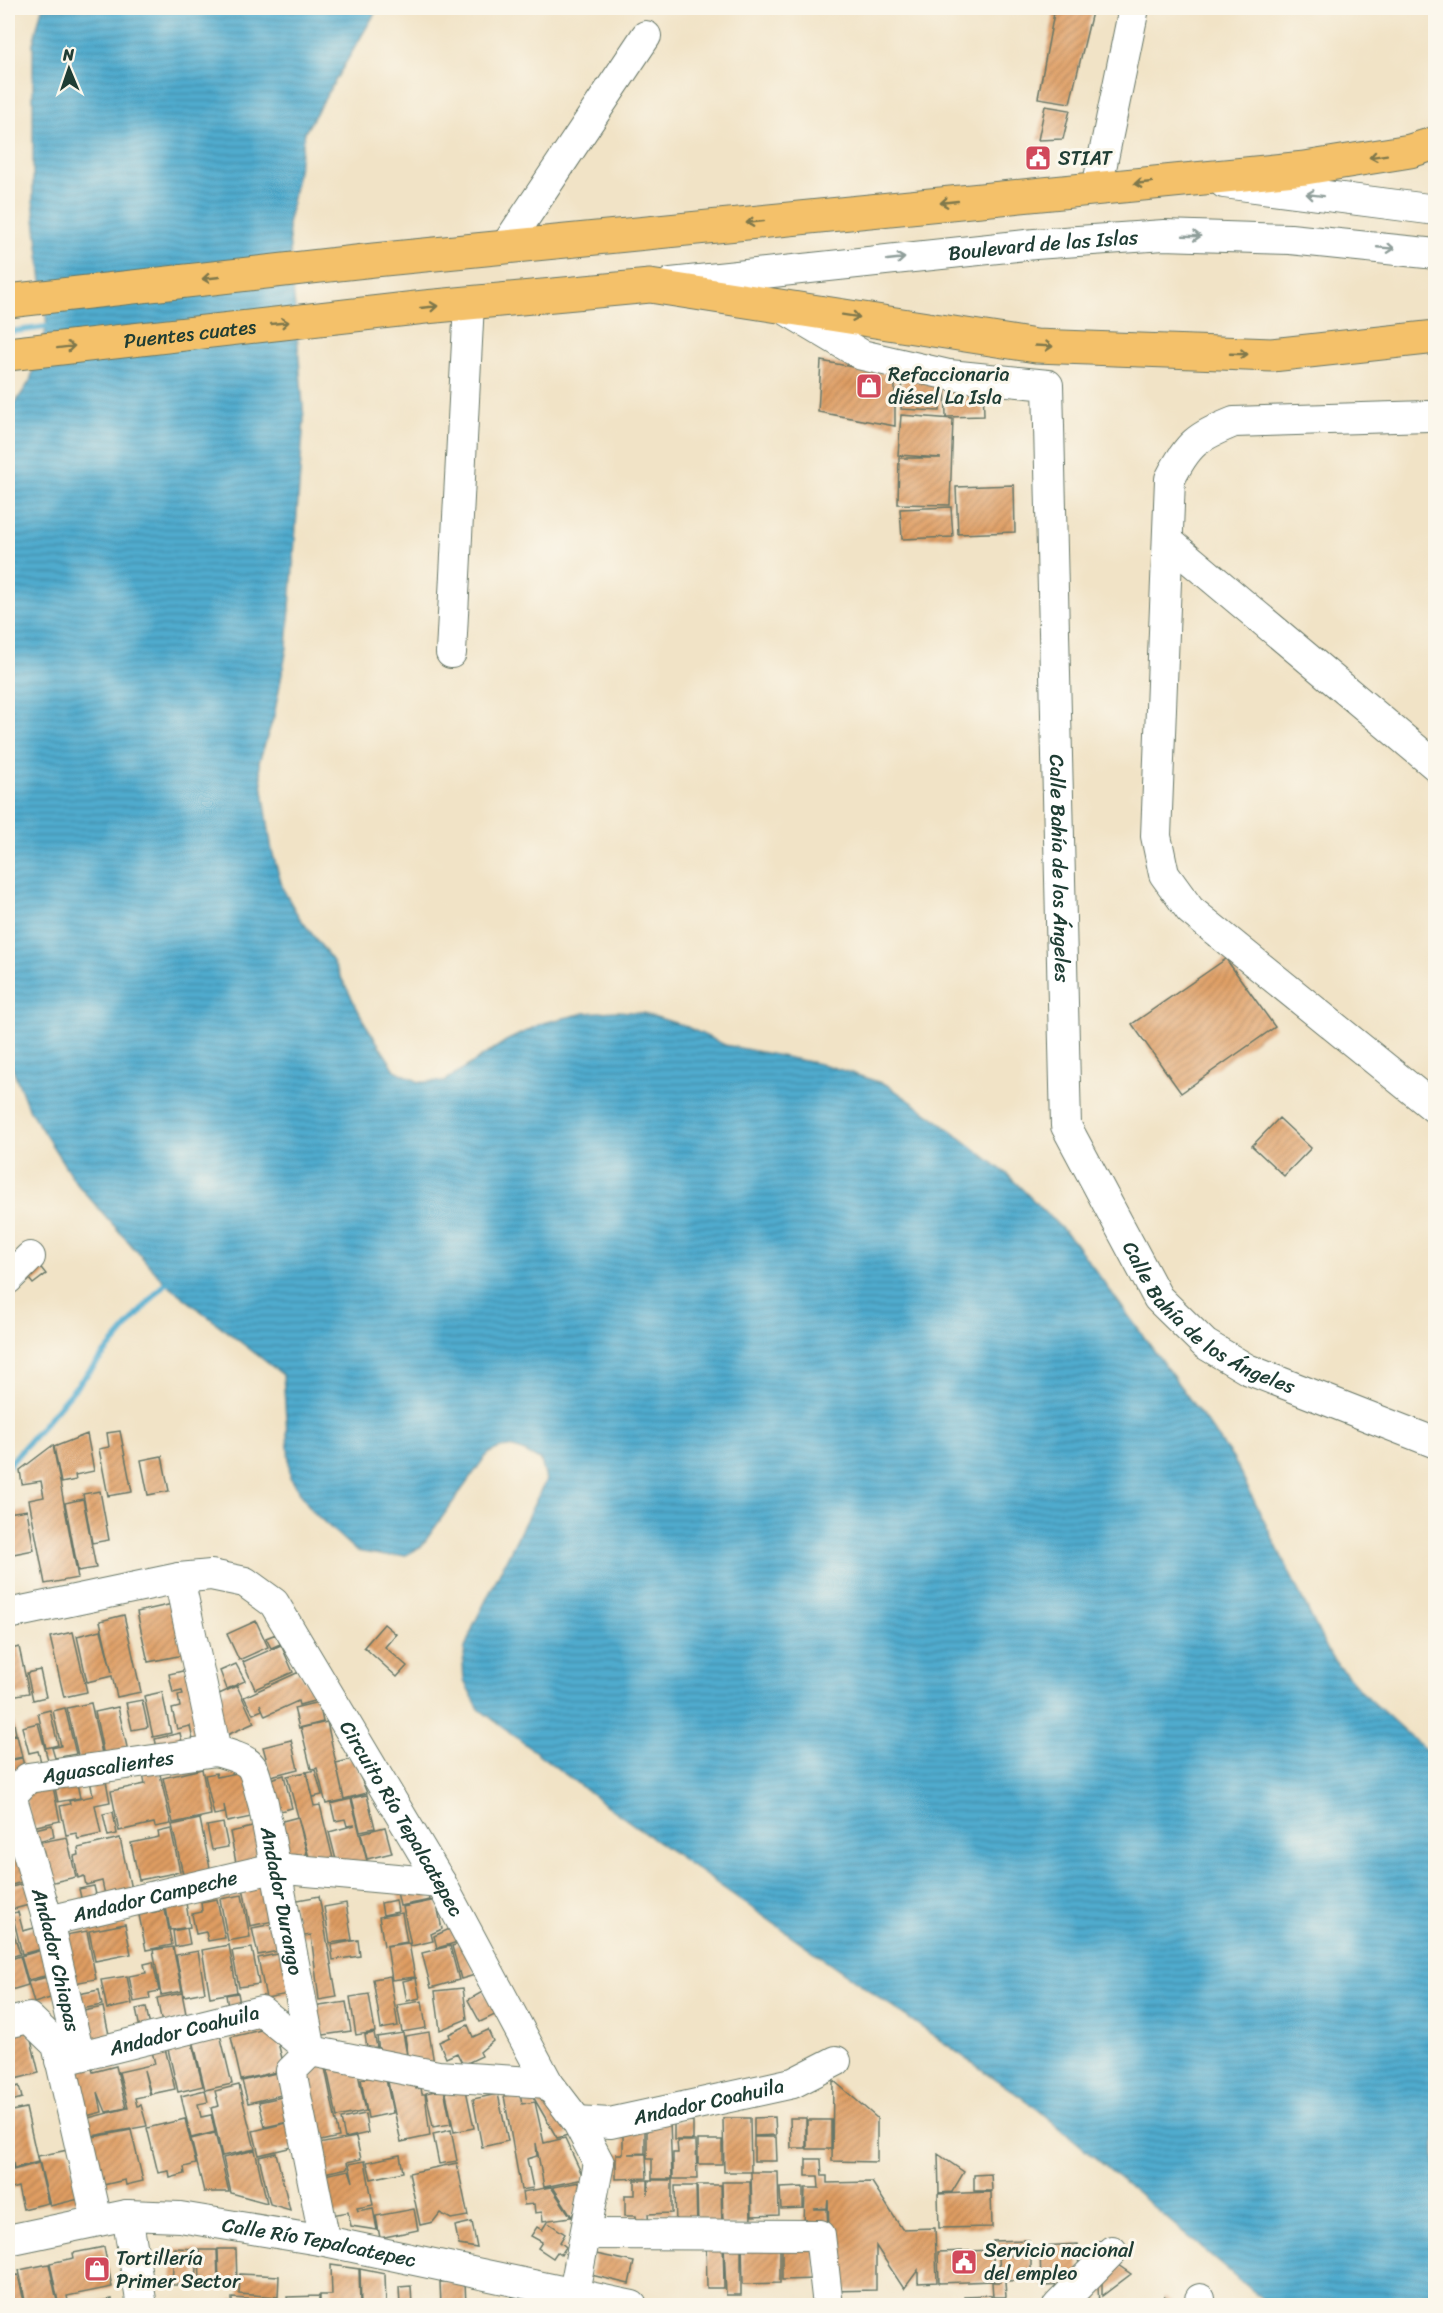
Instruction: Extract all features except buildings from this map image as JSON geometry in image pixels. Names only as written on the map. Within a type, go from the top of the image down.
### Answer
[{"type":"highway","points":[[22,300],[374,260],[1305,168],[1410,151],[1436,143]]},
{"type":"highway","name":"Puentes cuates","points":[[8,354],[371,313],[650,286],[1036,346],[1272,355],[1436,337]]},
{"type":"street","points":[[1097,188],[1134,8]]},
{"type":"street","points":[[504,247],[646,36]]},
{"type":"street","points":[[1189,178],[1436,210]]},
{"type":"street","name":"Boulevard de las Islas","points":[[650,286],[1035,244],[1164,235],[1290,239],[1436,254]]},
{"type":"street","points":[[451,653],[469,303]]},
{"type":"street","name":"Calle Bahía de los Ángeles","points":[[778,305],[862,355],[949,375],[1048,385],[1066,1126],[1158,1298],[1205,1344],[1247,1370],[1436,1443]]},
{"type":"street","points":[[1433,418],[1234,422],[1208,432],[1185,450],[1170,479],[1156,836],[1164,874],[1190,910],[1436,1109]]},
{"type":"street","points":[[1168,541],[1436,766]]},
{"type":"street","points":[[8,1279],[30,1257]]},
{"type":"street","name":"Circuito Río Tepalcatepec","points":[[8,1614],[179,1578],[212,1575],[245,1582],[274,1603],[441,1883],[548,2083],[577,2121],[598,2163],[587,2234],[574,2292]]},
{"type":"street","points":[[179,1578],[216,1751]]},
{"type":"street","name":"Aguascalientes","points":[[8,1798],[28,1778],[216,1751]]},
{"type":"street","name":"Andador Durango","points":[[216,1751],[246,1759],[255,1771],[311,2052]]},
{"type":"street","name":"Andador Chiapas","points":[[8,1798],[13,1802],[48,1921],[97,2220]]},
{"type":"street","name":"Andador Campeche","points":[[48,1921],[274,1868],[441,1883]]},
{"type":"street","name":"Andador Coahuila","points":[[69,2058],[261,2011],[311,2052],[438,2076],[548,2083]]},
{"type":"street","points":[[8,2023],[29,2018],[69,2058]]},
{"type":"street","points":[[311,2052],[291,2071],[325,2241]]},
{"type":"street","name":"Andador Coahuila","points":[[577,2121],[610,2123],[793,2083],[836,2061]]},
{"type":"street","points":[[127,2215],[142,2306]]},
{"type":"street","name":"Calle Río Tepalcatepec","points":[[8,2240],[127,2215],[180,2217],[325,2241],[502,2292],[574,2292],[632,2306]]},
{"type":"street","points":[[587,2234],[820,2235],[828,2306]]},
{"type":"street","points":[[1058,2306],[1092,2274],[1112,2251]]},
{"type":"water","points":[[42,8],[378,8],[305,132],[288,225],[304,419],[287,648],[274,716],[259,762],[272,851],[283,889],[299,917],[332,960],[366,1025],[395,1070],[419,1082],[445,1081],[506,1041],[543,1023],[585,1013],[617,1011],[643,1013],[685,1026],[725,1045],[825,1065],[887,1085],[936,1119],[1007,1174],[1073,1240],[1234,1460],[1331,1657],[1363,1693],[1435,1759],[1435,2305],[1273,2306],[1266,2302],[1035,2107],[607,1806],[479,1709],[464,1681],[465,1648],[474,1624],[546,1480],[541,1461],[520,1450],[499,1448],[485,1457],[421,1547],[406,1555],[386,1556],[356,1551],[312,1511],[290,1477],[283,1375],[165,1283],[76,1183],[28,1108],[8,1056],[8,414],[30,381],[47,327],[33,200],[33,43]]},
{"type":"waterway","points":[[8,332],[47,327]]},
{"type":"waterway","points":[[8,1466],[165,1283],[172,1281]]},
{"type":"place","name":"STIAT","points":[[1038,158]]},
{"type":"place","name":"Refaccionaria diésel La Isla","points":[[869,386]]},
{"type":"place","name":"Servicio nacional del empleo","points":[[964,2262]]},
{"type":"place","name":"Tortillería Primer Sector","points":[[97,2269]]}]
